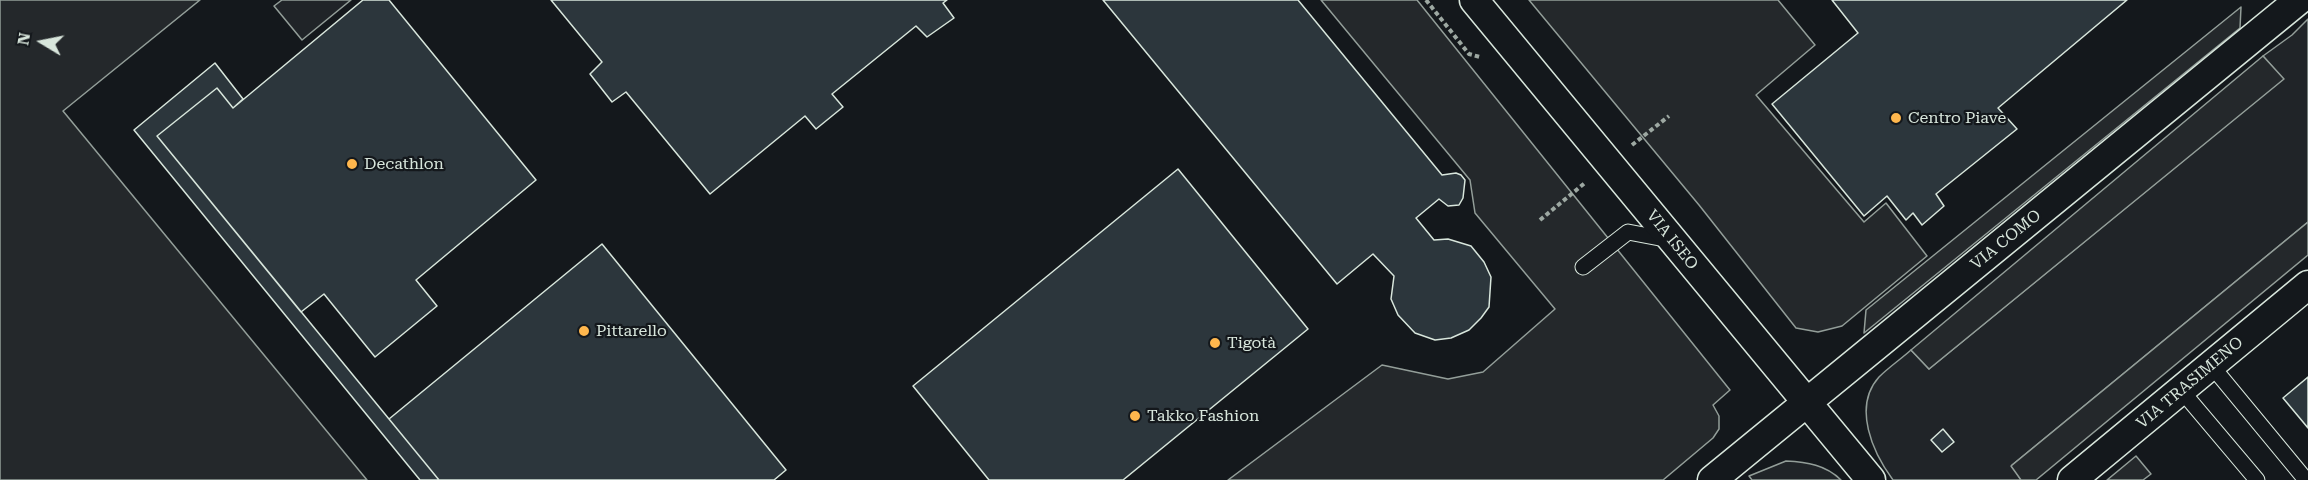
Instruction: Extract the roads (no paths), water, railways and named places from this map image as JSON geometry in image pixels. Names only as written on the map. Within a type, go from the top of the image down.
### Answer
[{"type":"street","name":"VIA ISEO","points":[[1474,0],[1871,480]]},
{"type":"street","name":"VIA COMO","points":[[1712,480],[2299,0]]},
{"type":"street","name":"VIA TRASIMENO","points":[[2072,480],[2308,285]]},
{"type":"lane","points":[[1583,267],[1628,232],[1672,240]]},
{"type":"lane","points":[[2211,365],[2306,480]]},
{"type":"lane","points":[[2181,390],[2257,480]]},
{"type":"place","name":"Centro Piave","points":[[1896,118]]},
{"type":"place","name":"Decathlon","points":[[352,164]]},
{"type":"place","name":"Pittarello","points":[[584,331]]},
{"type":"place","name":"Tigotà","points":[[1215,343]]},
{"type":"place","name":"Takko Fashion","points":[[1135,416]]}]
